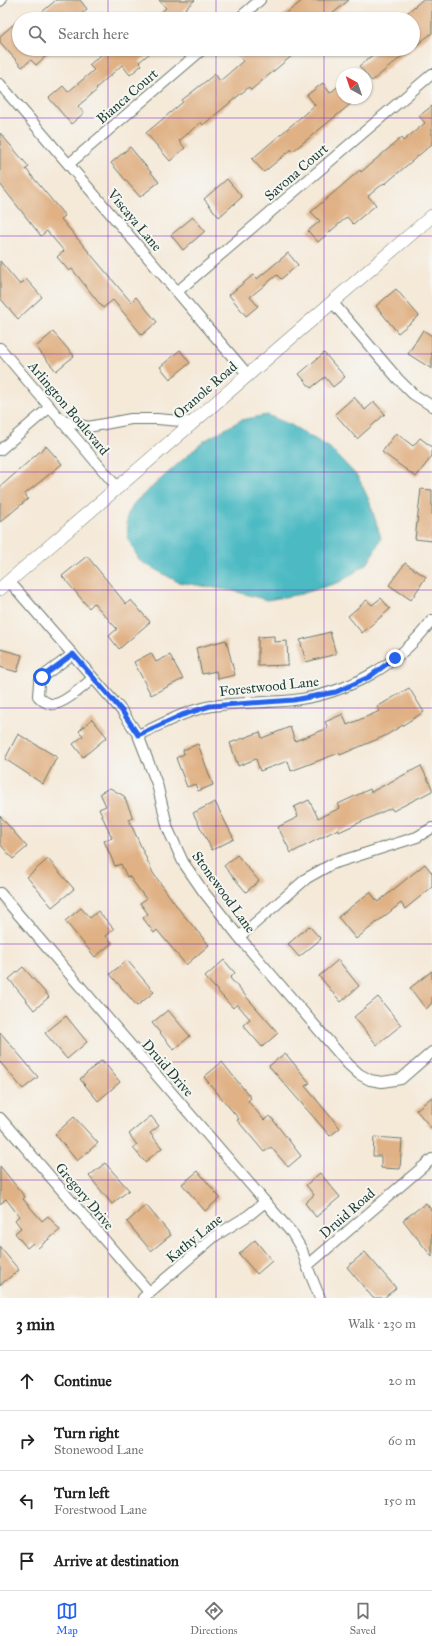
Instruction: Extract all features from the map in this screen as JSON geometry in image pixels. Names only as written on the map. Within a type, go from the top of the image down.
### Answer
[{"type":"street","points":[[246,12],[260,0]]},
{"type":"street","name":"Bianca Court","points":[[69,164],[195,56]]},
{"type":"street","name":"Savona Court","points":[[178,291],[432,74]]},
{"type":"street","name":"Viscaya Lane","points":[[0,84],[178,291],[248,375]]},
{"type":"street","name":"Oranole Road","points":[[5,585],[117,486],[333,303],[432,216]]},
{"type":"street","points":[[333,303],[398,379],[413,394],[432,406]]},
{"type":"street","name":"Arlington Boulevard","points":[[0,348],[117,486]]},
{"type":"street","points":[[0,450],[50,406]]},
{"type":"street","points":[[60,419],[88,427],[132,420],[157,419],[192,422]]},
{"type":"street","name":"Stonewood Lane","points":[[5,585],[73,654],[122,711],[138,735],[157,784],[168,829],[183,862],[219,913],[348,1064],[359,1074],[370,1080],[401,1079],[432,1052]]},
{"type":"street","name":"Forestwood Lane","points":[[138,735],[182,715],[210,706],[294,700],[336,692],[369,677],[395,658],[421,635],[432,620]]},
{"type":"street","points":[[73,654],[42,677],[39,682],[38,696],[44,702],[53,705],[62,701],[93,678]]},
{"type":"street","points":[[239,937],[307,878],[332,864],[417,836],[432,828]]},
{"type":"street","name":"Druid Drive","points":[[0,893],[292,1233],[302,1250],[307,1266]]},
{"type":"street","name":"Gregory Drive","points":[[0,1118],[146,1295]]},
{"type":"street","name":"Druid Road","points":[[307,1266],[432,1159]]},
{"type":"street","name":"Kathy Lane","points":[[146,1295],[215,1236],[265,1202]]},
{"type":"street","points":[[307,1266],[320,1298]]},
{"type":"water","points":[[267,415],[291,425],[330,448],[358,477],[369,500],[381,538],[368,563],[340,582],[301,594],[267,600],[234,591],[178,582],[140,561],[128,539],[127,516],[135,502],[204,441],[241,420]]},
{"type":"building","points":[[56,0],[80,0],[87,9],[84,12],[42,12]]},
{"type":"building","points":[[159,0],[195,0],[182,12],[161,12],[166,8]]},
{"type":"building","points":[[303,0],[349,0],[334,12],[288,12]]},
{"type":"building","points":[[422,0],[432,0],[432,33],[420,42],[420,12],[408,12]]},
{"type":"building","points":[[12,26],[12,56],[0,42],[0,36]]},
{"type":"building","points":[[12,56],[46,56],[36,65],[31,60],[22,67]]},
{"type":"building","points":[[100,56],[146,56],[139,62],[142,65],[130,75],[122,65],[96,88],[97,90],[78,106],[84,113],[71,124],[49,98],[63,86],[68,92],[94,70],[89,65]]},
{"type":"building","points":[[239,56],[292,56],[251,90],[249,87],[203,125],[201,122],[179,141],[185,148],[170,161],[146,133],[183,102],[182,100],[215,74],[220,81],[243,61]]},
{"type":"building","points":[[371,56],[402,56],[372,81],[372,68],[361,68],[359,66]]},
{"type":"building","points":[[323,83],[330,93],[336,88],[336,104],[351,104],[293,151],[292,149],[264,172],[252,159],[315,105],[307,95]]},
{"type":"building","points":[[432,106],[432,144],[385,184],[384,183],[368,196],[376,205],[353,224],[347,217],[318,242],[308,231],[320,221],[311,212],[360,170],[361,172],[401,138],[403,141],[425,123],[419,116]]},
{"type":"building","points":[[0,133],[29,167],[26,169],[65,216],[61,219],[131,302],[136,297],[157,322],[142,335],[113,300],[103,308],[72,269],[69,271],[57,257],[64,251],[47,231],[41,236],[0,184]]},
{"type":"building","points":[[130,147],[159,182],[140,197],[111,163]]},
{"type":"building","points":[[227,179],[242,197],[219,217],[204,199]]},
{"type":"building","points":[[193,217],[205,231],[183,250],[171,235]]},
{"type":"building","points":[[288,253],[298,265],[281,279],[277,275],[250,297],[258,306],[246,316],[229,295],[253,275],[257,279]]},
{"type":"building","points":[[0,261],[20,285],[26,279],[42,297],[18,319],[0,298]]},
{"type":"building","points":[[396,289],[419,316],[398,333],[376,306]]},
{"type":"building","points":[[423,330],[432,336],[432,369],[408,354]]},
{"type":"building","points":[[53,332],[74,356],[56,371],[36,347]]},
{"type":"building","points":[[180,350],[190,363],[170,379],[160,367]]},
{"type":"building","points":[[324,353],[345,377],[333,387],[325,377],[311,388],[299,374]]},
{"type":"building","points":[[354,397],[365,410],[374,402],[385,414],[357,439],[335,414]]},
{"type":"building","points":[[396,433],[413,446],[420,438],[432,447],[432,456],[416,477],[382,452]]},
{"type":"building","points":[[46,446],[62,464],[25,494],[28,499],[0,522],[0,487]]},
{"type":"building","points":[[421,489],[432,490],[432,541],[415,539]]},
{"type":"building","points":[[87,556],[126,604],[131,600],[150,622],[119,649],[109,636],[117,629],[94,603],[89,608],[62,576]]},
{"type":"building","points":[[405,563],[426,577],[411,600],[389,585]]},
{"type":"building","points":[[381,598],[390,609],[362,633],[348,616],[367,600],[372,605]]},
{"type":"building","points":[[330,632],[336,654],[306,662],[300,640]]},
{"type":"building","points":[[274,636],[274,642],[287,641],[288,665],[258,666],[258,637]]},
{"type":"building","points":[[226,640],[235,675],[218,679],[216,671],[202,674],[196,648]]},
{"type":"building","points":[[0,649],[22,655],[17,672],[0,667]]},
{"type":"building","points":[[151,653],[156,662],[170,655],[183,679],[151,695],[134,662]]},
{"type":"building","points":[[409,688],[424,712],[385,736],[340,755],[339,753],[291,771],[288,761],[260,771],[256,759],[238,766],[230,743],[260,732],[262,738],[290,727],[295,741],[328,728],[325,722],[343,714],[347,725],[380,711],[377,707]]},
{"type":"building","points":[[92,719],[107,737],[83,757],[73,744],[83,736],[79,731]]},
{"type":"building","points":[[18,734],[57,757],[43,784],[5,759]]},
{"type":"building","points":[[198,744],[213,785],[198,791],[195,784],[187,787],[176,758],[184,754],[183,750]]},
{"type":"building","points":[[421,766],[432,788],[432,791],[393,811],[391,808],[339,832],[338,829],[291,853],[278,827],[298,817],[294,807],[309,800],[318,818],[340,808],[338,804],[370,789],[371,792]]},
{"type":"building","points":[[110,788],[124,796],[133,818],[129,820],[153,873],[181,912],[209,945],[186,965],[157,930],[154,933],[143,918],[148,914],[140,903],[146,899],[129,876],[127,877],[121,864],[115,866],[104,841],[112,838],[99,809],[106,806],[100,793]]},
{"type":"building","points":[[215,802],[234,839],[212,850],[193,813]]},
{"type":"building","points":[[0,816],[27,847],[13,859],[0,844]]},
{"type":"building","points":[[237,855],[259,881],[246,892],[224,866]]},
{"type":"building","points":[[48,859],[74,889],[52,907],[27,877]]},
{"type":"building","points":[[425,864],[432,873],[432,887],[405,909],[401,903],[356,939],[338,917],[370,892],[378,902]]},
{"type":"building","points":[[81,908],[90,918],[98,911],[114,929],[106,936],[112,943],[95,957],[65,921]]},
{"type":"building","points":[[309,926],[321,939],[299,957],[288,944]]},
{"type":"building","points":[[127,960],[154,992],[137,1006],[110,974]]},
{"type":"building","points":[[224,960],[235,973],[230,978],[278,1033],[262,1047],[243,1025],[250,1019],[237,1004],[233,1008],[205,977]]},
{"type":"building","points":[[338,960],[359,986],[341,1002],[319,976]]},
{"type":"building","points":[[23,967],[49,997],[34,1010],[9,979]]},
{"type":"building","points":[[432,971],[432,1003],[426,1009],[410,988]]},
{"type":"building","points":[[378,997],[401,1025],[377,1045],[354,1017]]},
{"type":"building","points":[[168,1010],[190,1036],[174,1050],[152,1023]]},
{"type":"building","points":[[66,1016],[87,1042],[67,1059],[45,1033]]},
{"type":"building","points":[[0,1032],[38,1077],[23,1089],[0,1062]]},
{"type":"building","points":[[285,1053],[310,1083],[305,1086],[340,1128],[330,1136],[269,1066]]},
{"type":"building","points":[[102,1060],[120,1082],[98,1101],[80,1079]]},
{"type":"building","points":[[222,1062],[251,1098],[248,1101],[264,1120],[270,1116],[301,1156],[288,1167],[271,1147],[264,1152],[204,1077]]},
{"type":"building","points":[[432,1097],[432,1129],[416,1110]]},
{"type":"building","points":[[151,1116],[159,1126],[150,1133],[162,1148],[145,1162],[133,1148],[137,1145],[129,1134]]},
{"type":"building","points":[[74,1117],[98,1143],[77,1161],[55,1134]]},
{"type":"building","points":[[374,1137],[402,1139],[400,1169],[381,1168],[381,1156],[373,1156]]},
{"type":"building","points":[[105,1163],[129,1190],[112,1204],[89,1176]]},
{"type":"building","points":[[0,1166],[25,1197],[23,1199],[42,1221],[48,1216],[60,1230],[38,1248],[33,1243],[27,1248],[15,1233],[21,1228],[15,1220],[19,1216],[6,1199],[0,1204]]},
{"type":"building","points":[[198,1171],[220,1198],[205,1211],[182,1184]]},
{"type":"building","points":[[320,1173],[340,1197],[316,1217],[305,1203],[314,1195],[306,1185]]},
{"type":"building","points":[[426,1203],[432,1211],[432,1257],[403,1220]]},
{"type":"building","points":[[146,1205],[171,1235],[151,1251],[127,1222]]},
{"type":"building","points":[[255,1240],[272,1261],[257,1274],[239,1254]]},
{"type":"building","points":[[0,1247],[19,1270],[0,1285]]},
{"type":"building","points":[[365,1252],[396,1288],[384,1298],[373,1298],[347,1267]]},
{"type":"route","points":[[42,677],[73,654],[122,711],[138,735],[182,715],[210,706],[294,700],[336,692],[369,677],[395,658]]}]
